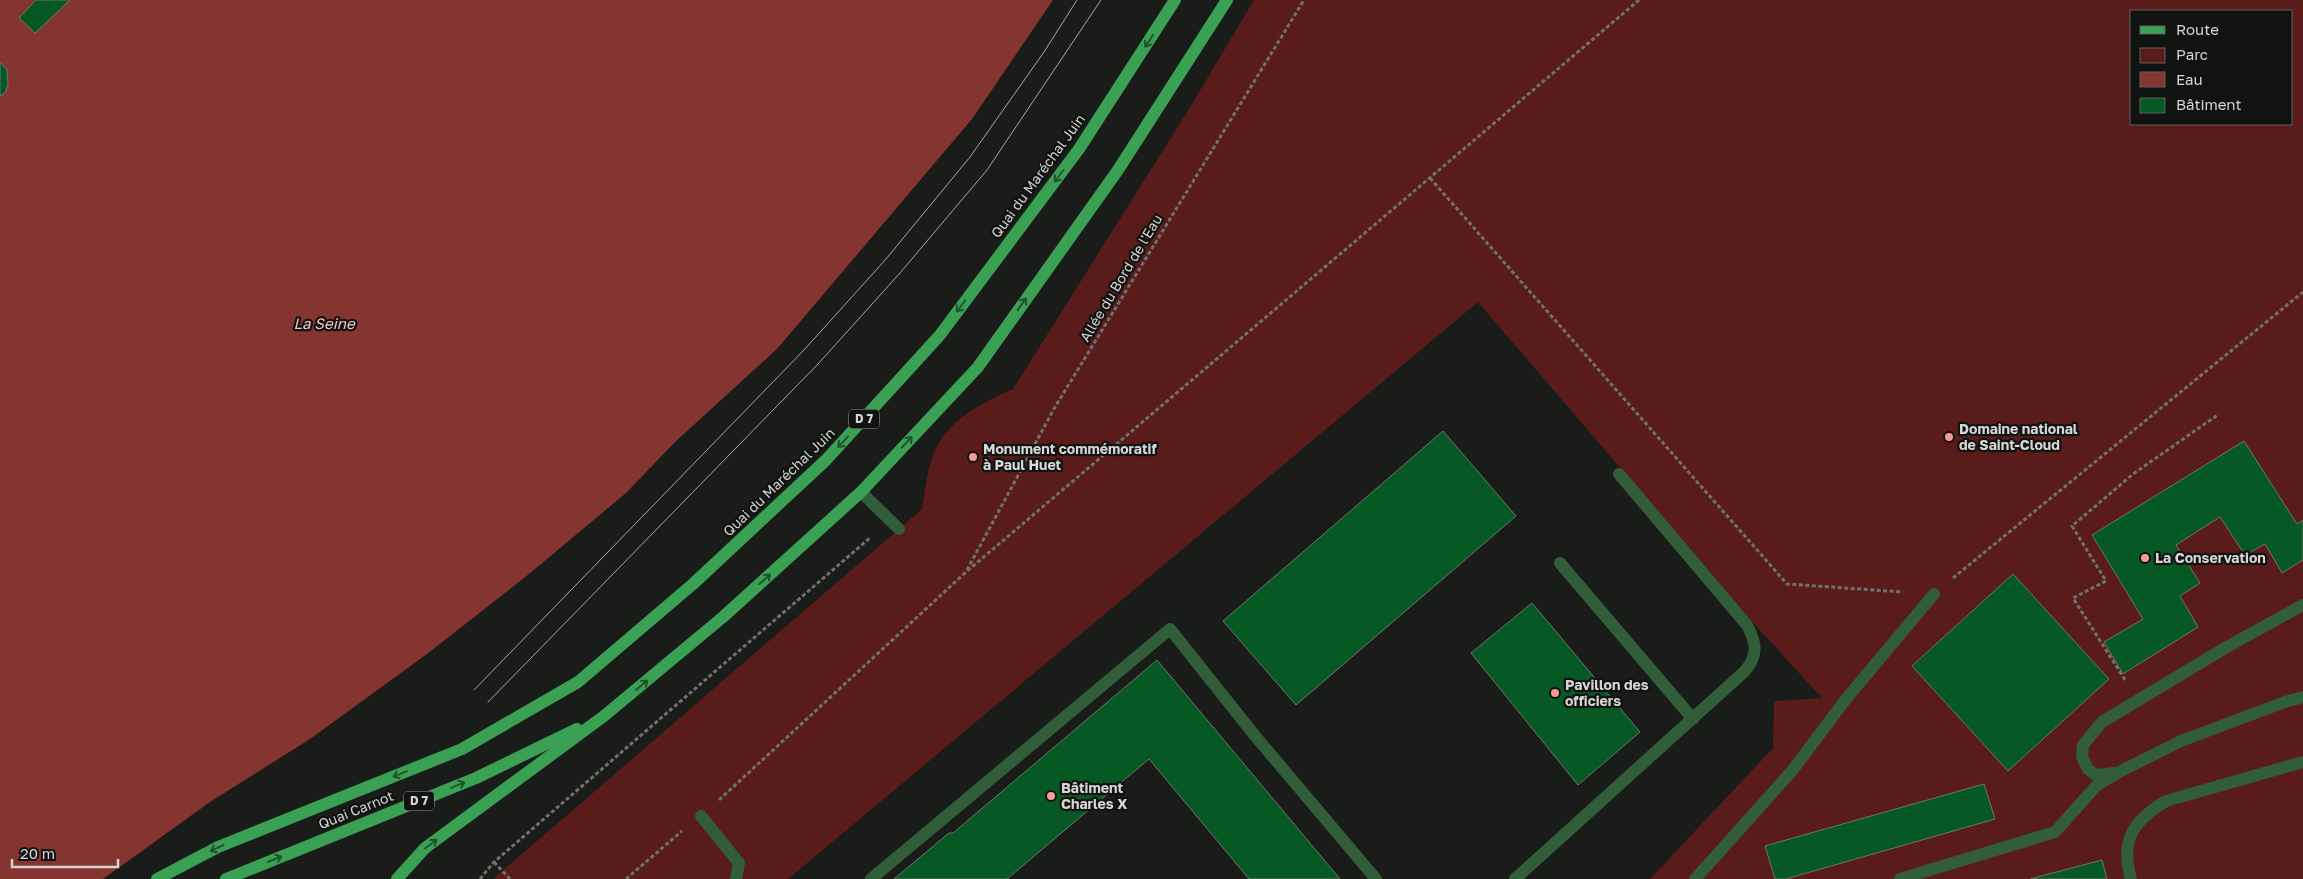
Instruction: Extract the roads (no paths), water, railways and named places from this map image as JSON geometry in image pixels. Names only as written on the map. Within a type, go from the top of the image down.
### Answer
[{"type":"main road","name":"Quai du Maréchal Juin","points":[[462,749],[578,682],[693,584],[826,460],[940,335],[1079,149],[1175,0]]},
{"type":"main road","name":"D 7","points":[[397,879],[425,848],[604,716],[723,617],[861,492],[978,367],[1118,170],[1227,0]]},
{"type":"main road","name":"Quai Carnot","points":[[226,879],[476,778],[604,716]]},
{"type":"main road","name":"Quai Carnot","points":[[157,879],[218,847],[462,749]]},
{"type":"lane","points":[[1515,879],[1693,719],[1751,664],[1756,651],[1755,642],[1747,624],[1619,474]]},
{"type":"lane","points":[[861,492],[894,525]]},
{"type":"lane","points":[[1560,563],[1693,719]]},
{"type":"lane","points":[[1696,879],[1792,771],[1846,699],[1934,594]]},
{"type":"lane","points":[[2119,772],[2096,775],[2088,769],[2082,757],[2083,745],[2102,722],[2137,699],[2303,605]]},
{"type":"lane","points":[[871,879],[1170,629],[1256,737],[1376,879]]},
{"type":"lane","points":[[1900,879],[2055,832],[2097,786],[2119,772],[2181,742],[2303,697]]},
{"type":"lane","points":[[2132,879],[2126,861],[2128,843],[2136,827],[2150,811],[2166,801],[2303,762]]},
{"type":"lane","points":[[701,816],[739,863],[736,879]]},
{"type":"water","name":"La Seine","points":[[0,0],[1053,0],[972,119],[777,349],[675,442],[626,493],[529,574],[427,654],[310,739],[210,802],[103,879],[0,879]]},
{"type":"tram line","points":[[474,690],[804,350],[886,259],[970,157],[1044,52],[1077,0]]},
{"type":"tram line","points":[[488,702],[818,364],[900,273],[987,170],[1101,0]]},
{"type":"place","name":"Domaine national de Saint-Cloud","points":[[1949,437]]},
{"type":"place","name":"Monument commémoratif à Paul Huet","points":[[973,457]]},
{"type":"place","name":"La Conservation","points":[[2145,558]]},
{"type":"place","name":"Pavillon des officiers","points":[[1555,693]]},
{"type":"place","name":"Bâtiment Charles X","points":[[1051,796]]}]
